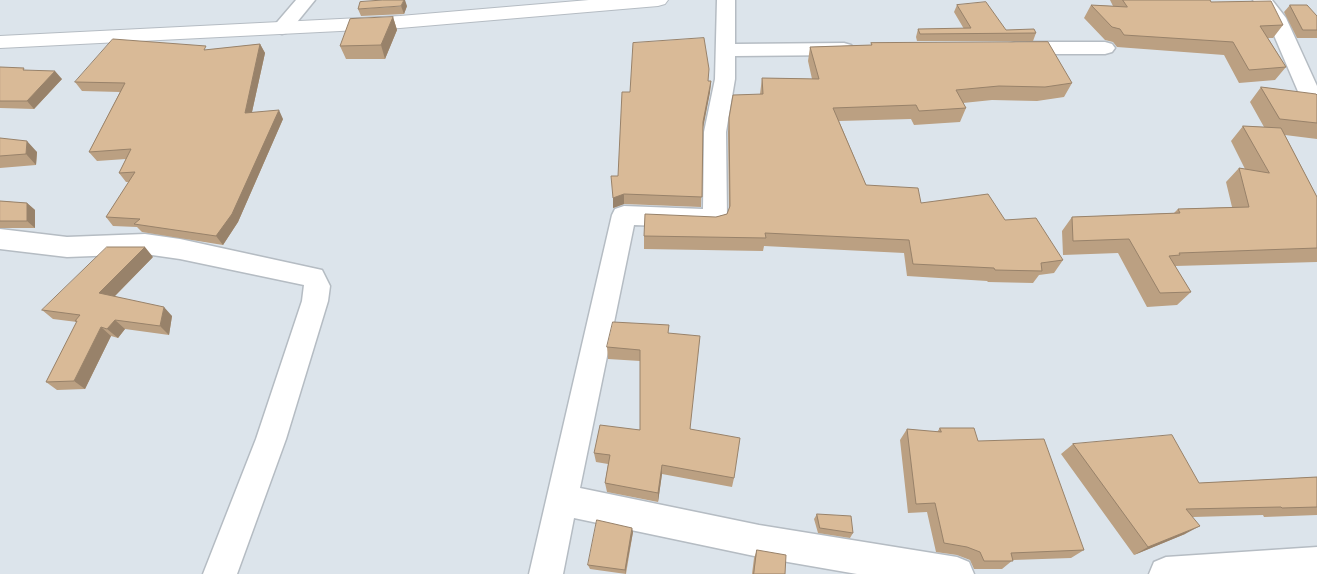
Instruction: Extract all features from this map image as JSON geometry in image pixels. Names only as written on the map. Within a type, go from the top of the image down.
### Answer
[{"type":"street","points":[[282,28],[306,0]]},
{"type":"street","points":[[0,42],[400,22],[658,0]]},
{"type":"street","points":[[546,574],[624,215],[715,219],[715,132],[725,79],[726,0]]},
{"type":"street","points":[[1262,0],[1276,18],[1317,110]]},
{"type":"street","points":[[998,48],[1105,48]]},
{"type":"street","points":[[725,50],[861,49]]},
{"type":"street","points":[[0,239],[67,247],[145,244],[180,249],[313,277],[317,282],[318,289],[315,301],[271,439],[220,574]]},
{"type":"street","points":[[562,500],[759,541],[957,574]]},
{"type":"street","points":[[1166,574],[1317,564]]},
{"type":"building","points":[[404,0],[401,6],[358,9],[360,2]]},
{"type":"building","points":[[1123,0],[1271,1],[1283,25],[1260,26],[1286,67],[1249,70],[1233,42],[1124,35],[1120,29],[1112,27],[1091,5],[1127,7]]},
{"type":"building","points":[[986,2],[1006,30],[1034,29],[1036,33],[920,34],[918,29],[971,28],[957,5]]},
{"type":"building","points":[[1290,5],[1307,5],[1317,16],[1317,30],[1303,30]]},
{"type":"building","points":[[393,17],[381,45],[340,46],[350,19]]},
{"type":"building","points":[[704,38],[709,69],[708,81],[711,81],[703,122],[702,197],[624,194],[613,198],[611,176],[618,176],[622,92],[630,92],[633,43]]},
{"type":"building","points":[[113,39],[206,46],[204,50],[260,44],[245,113],[279,110],[232,214],[216,236],[134,224],[140,219],[106,217],[135,172],[119,173],[131,149],[89,152],[125,83],[75,82]]},
{"type":"building","points":[[1048,42],[1072,83],[1045,87],[999,86],[956,90],[966,108],[919,111],[916,105],[833,108],[866,185],[918,188],[921,203],[988,194],[1005,220],[1036,218],[1063,260],[1041,263],[1042,271],[995,270],[994,268],[913,264],[909,240],[765,233],[766,238],[644,236],[645,214],[716,217],[727,214],[730,206],[729,118],[733,95],[763,94],[762,78],[819,79],[810,47],[872,45],[871,43]]},
{"type":"building","points":[[0,67],[55,71],[27,101],[0,101]]},
{"type":"building","points":[[1261,87],[1316,94],[1317,123],[1280,119]]},
{"type":"building","points":[[1243,126],[1281,128],[1317,197],[1317,248],[1179,253],[1180,255],[1169,256],[1191,292],[1160,293],[1129,239],[1073,241],[1072,217],[1180,213],[1178,209],[1249,207],[1239,168],[1269,173]]},
{"type":"building","points":[[0,138],[27,141],[26,154],[0,156]]},
{"type":"building","points":[[0,201],[27,203],[27,221],[0,221]]},
{"type":"building","points":[[107,247],[145,247],[99,293],[164,307],[160,326],[115,320],[107,329],[101,327],[74,381],[46,382],[77,321],[75,321],[80,315],[42,310]]},
{"type":"building","points":[[613,322],[669,325],[668,333],[700,336],[690,429],[740,438],[734,478],[662,465],[658,493],[605,483],[610,455],[594,453],[600,425],[640,430],[640,350],[607,347]]},
{"type":"building","points":[[940,428],[974,428],[978,441],[1044,439],[1084,550],[1011,553],[1013,561],[984,561],[980,552],[967,547],[944,543],[935,503],[916,504],[907,429],[941,432]]},
{"type":"building","points":[[1172,435],[1199,483],[1317,477],[1317,507],[1186,509],[1200,526],[1148,547],[1073,444]]},
{"type":"building","points":[[817,514],[851,516],[853,533],[820,528]]},
{"type":"building","points":[[597,520],[632,528],[625,570],[588,565]]},
{"type":"building","points":[[757,550],[786,555],[785,574],[754,574]]}]
